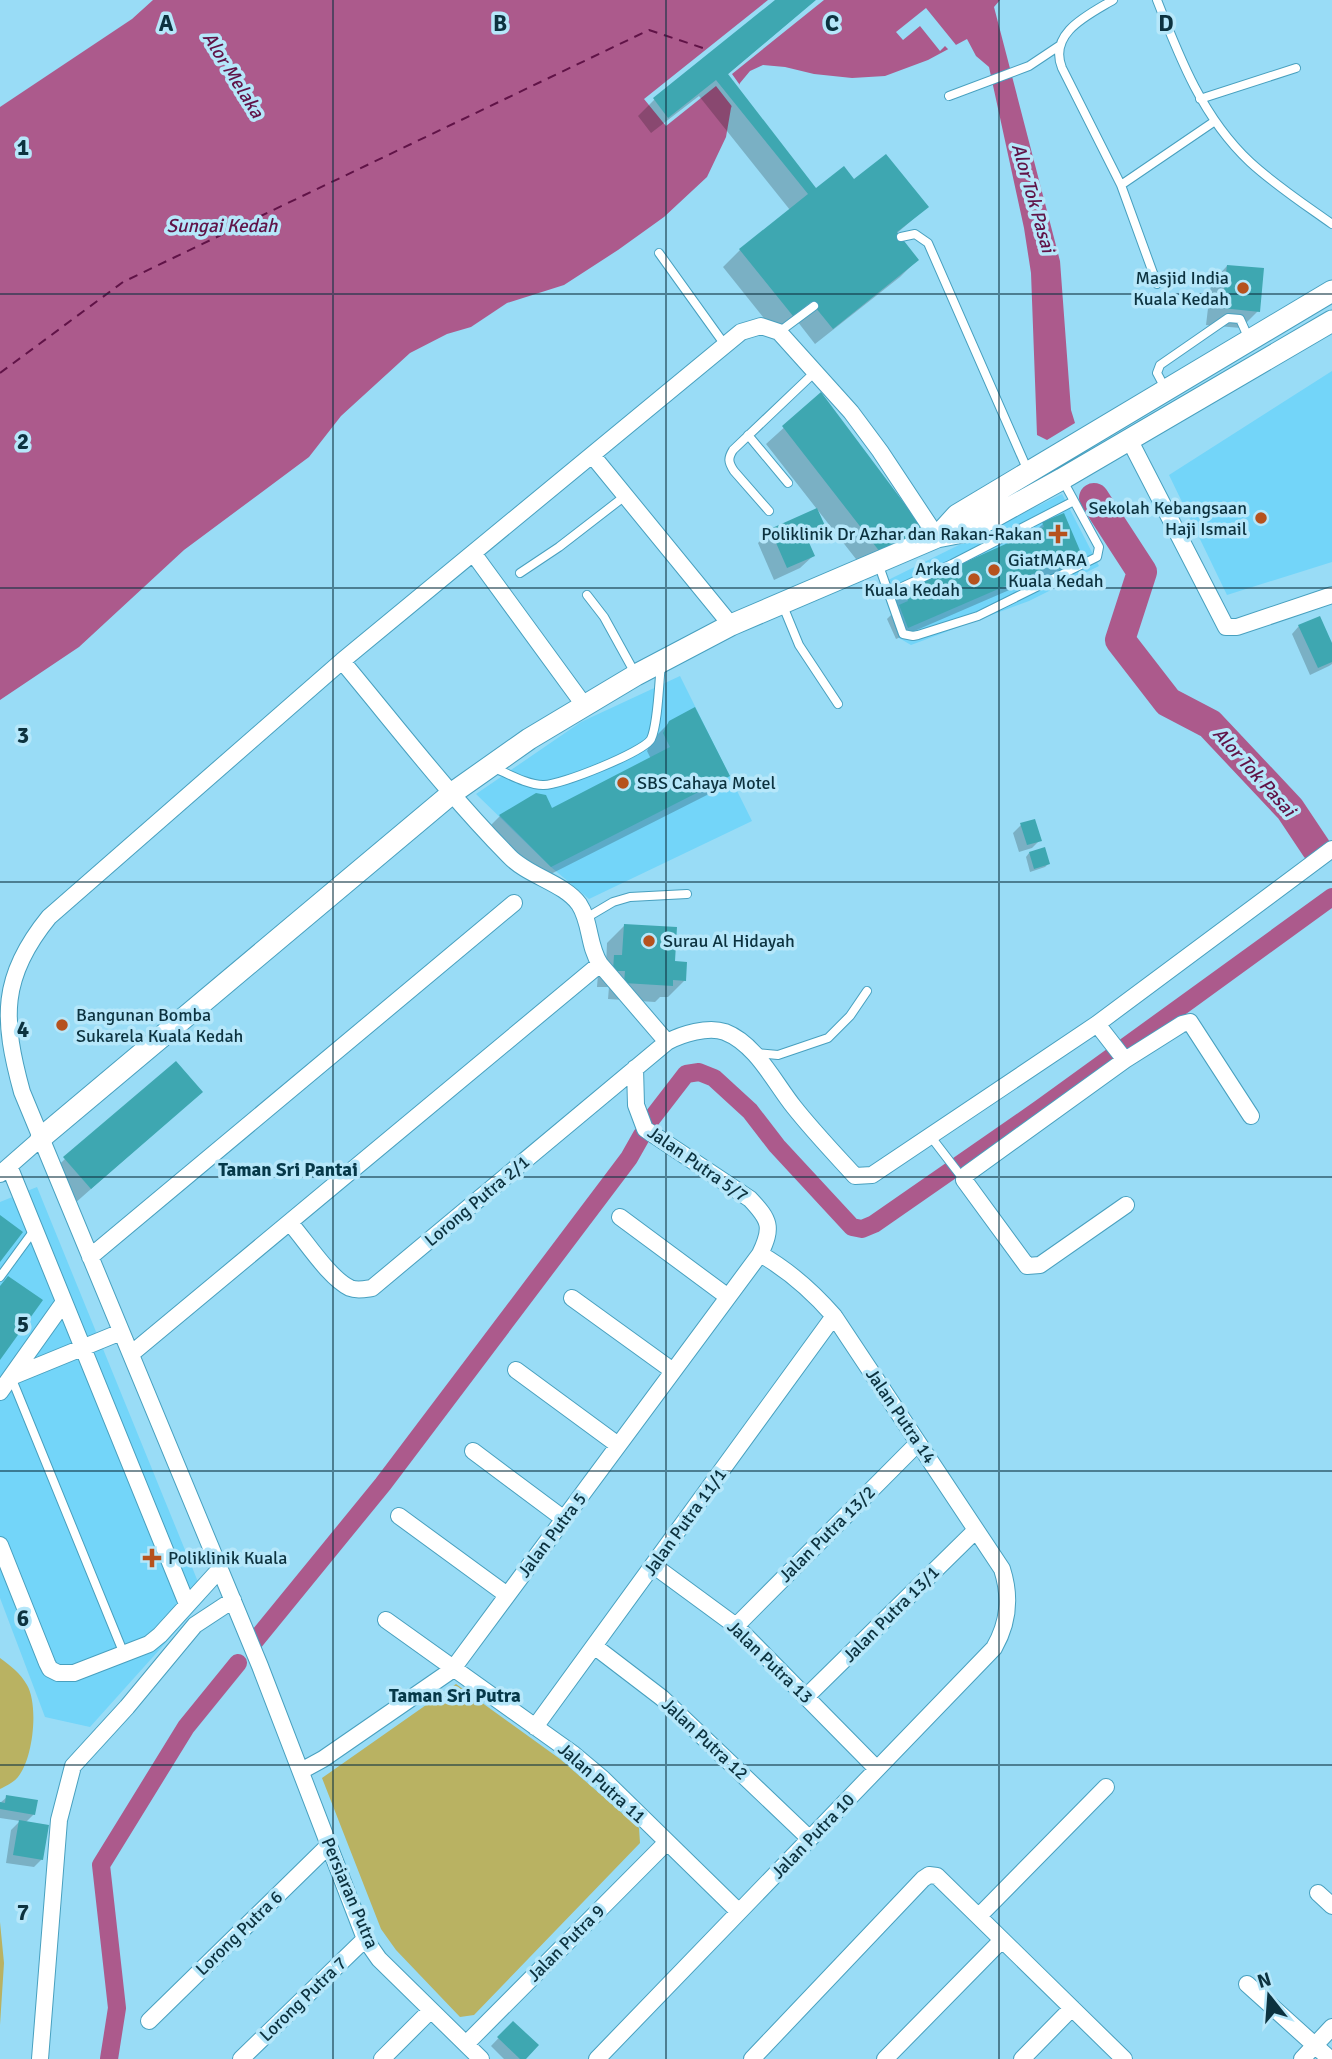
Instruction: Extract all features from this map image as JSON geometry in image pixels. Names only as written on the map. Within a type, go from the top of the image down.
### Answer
[{"type":"main road","points":[[937,537],[957,515],[1328,291]]},
{"type":"main road","points":[[41,1139],[451,794],[584,705],[636,674],[731,625],[937,537],[968,531],[1130,441],[1332,321]]},
{"type":"street","name":"Persiaran Putra","points":[[481,2059],[379,1959],[365,1939],[233,1600],[22,1092],[4,1006],[19,960],[30,940],[49,917],[342,661],[741,332],[751,327],[770,327],[779,332]]},
{"type":"street","points":[[779,332],[850,412],[880,451],[937,537]]},
{"type":"street","points":[[1130,441],[1226,627],[1237,627],[1332,595]]},
{"type":"street","points":[[592,455],[731,625]]},
{"type":"street","points":[[473,553],[584,705]]},
{"type":"street","points":[[342,661],[451,794],[510,858],[527,871],[570,895],[586,918],[594,956],[667,1042],[680,1035],[725,1032],[753,1052],[794,1108],[855,1176],[873,1175],[1097,1024],[1332,849]]},
{"type":"street","points":[[90,1257],[514,902]]},
{"type":"street","points":[[131,1354],[600,964]]},
{"type":"street","points":[[1126,1205],[1032,1268],[1027,1266],[960,1175],[967,1174],[1121,1054],[1190,1022],[1251,1116]]},
{"type":"street","points":[[1097,1024],[1121,1054]]},
{"type":"street","name":"Lorong Putra 2/1","points":[[290,1223],[335,1277],[351,1289],[372,1288],[667,1042]]},
{"type":"street","name":"Jalan Putra 5/7","points":[[635,1068],[636,1105],[645,1129],[750,1199],[763,1212],[769,1235],[760,1254]]},
{"type":"street","points":[[41,1139],[5,1170],[35,1229],[187,1604]]},
{"type":"street","points":[[620,1217],[728,1297]]},
{"type":"street","name":"Jalan Putra 5","points":[[301,1771],[323,1759],[452,1670],[760,1254]]},
{"type":"street","name":"Jalan Putra 14","points":[[760,1254],[798,1279],[834,1316],[1002,1569],[1009,1602]]},
{"type":"street","points":[[572,1298],[673,1371]]},
{"type":"street","points":[[0,1392],[64,1302]]},
{"type":"street","name":"Jalan Putra 11/1","points":[[535,1727],[834,1316]]},
{"type":"street","points":[[11,1377],[121,1332]]},
{"type":"street","points":[[516,1370],[618,1445]]},
{"type":"street","name":"Jalan Putra 13/2","points":[[736,1626],[918,1443]]},
{"type":"street","points":[[473,1451],[564,1519]]},
{"type":"street","points":[[400,1516],[507,1595]]},
{"type":"street","name":"Jalan Putra 13/1","points":[[806,1697],[976,1530]]},
{"type":"street","points":[[0,1545],[51,1669],[58,1673],[74,1673],[149,1643],[160,1635],[220,1569]]},
{"type":"street","name":"Jalan Putra 13","points":[[653,1565],[736,1626],[877,1769]]},
{"type":"street","points":[[40,2059],[59,1820],[73,1766],[127,1707],[195,1625],[233,1600]]},
{"type":"street","name":"Jalan Putra 10","points":[[597,2059],[995,1648],[1004,1629],[1009,1602]]},
{"type":"street","name":"Jalan Putra 11","points":[[386,1620],[452,1670],[572,1753],[603,1779],[739,1912]]},
{"type":"street","name":"Jalan Putra 12","points":[[594,1646],[662,1698],[810,1839]]},
{"type":"street","points":[[979,1916],[1106,1787]]},
{"type":"street","name":"Jalan Putra 9","points":[[466,2044],[667,1842]]},
{"type":"street","name":"Lorong Putra 6","points":[[149,2021],[329,1845]]},
{"type":"street","points":[[752,2059],[926,1876],[937,1876],[1124,2059]]},
{"type":"street","points":[[1318,1893],[1332,1906]]},
{"type":"street","name":"Lorong Putra 7","points":[[241,2059],[365,1939]]},
{"type":"street","points":[[885,2059],[1002,1940]]},
{"type":"street","points":[[1247,1983],[1330,2059]]},
{"type":"street","points":[[1022,2059],[1072,2008]]},
{"type":"street","points":[[382,2059],[431,2010]]},
{"type":"street","points":[[1302,2059],[1332,2027]]},
{"type":"lane","points":[[949,96],[1029,66],[1059,46],[1072,28],[1113,0]]},
{"type":"lane","points":[[1157,0],[1200,99],[1214,121],[1250,162],[1332,224]]},
{"type":"lane","points":[[1059,46],[1058,57],[1062,68],[1121,185],[1157,284]]},
{"type":"lane","points":[[1200,99],[1296,68]]},
{"type":"lane","points":[[1121,185],[1214,121]]},
{"type":"lane","points":[[901,237],[915,234],[929,243],[1029,472]]},
{"type":"lane","points":[[659,253],[725,345]]},
{"type":"lane","points":[[779,332],[814,306]]},
{"type":"lane","points":[[1166,390],[1157,373],[1160,365],[1228,318],[1240,319],[1250,340]]},
{"type":"lane","points":[[769,511],[729,464],[729,457],[748,435],[815,372]]},
{"type":"lane","points":[[748,435],[788,483]]},
{"type":"lane","points":[[878,563],[903,634],[913,636],[978,616],[1095,559],[1099,554],[1099,548],[1062,480]]},
{"type":"lane","points":[[520,573],[625,496]]},
{"type":"lane","points":[[889,593],[1074,501]]},
{"type":"lane","points":[[587,595],[604,617],[636,674]]},
{"type":"lane","points":[[782,603],[799,645],[838,704]]},
{"type":"lane","points":[[490,766],[537,785],[547,786],[571,780],[645,746],[653,732],[661,661]]},
{"type":"lane","points":[[586,918],[613,902],[630,897],[687,894]]},
{"type":"lane","points":[[753,1052],[778,1055],[828,1038],[850,1016],[867,991]]},
{"type":"lane","points":[[931,1137],[960,1175]]},
{"type":"lane","points":[[0,1277],[35,1229]]},
{"type":"lane","points":[[11,1377],[124,1654]]},
{"type":"shaded area","name":"Sekolah Kebangsaan Haji Ismail","points":[[1332,371],[1332,562],[1227,595],[1169,475]]},
{"type":"shaded area","name":"Arked Kuala Kedah","points":[[1062,494],[1099,566],[1029,601],[911,645],[899,638],[880,584]]},
{"type":"shaded area","points":[[680,676],[752,821],[589,899],[551,867],[476,794],[581,722]]},
{"type":"shaded area","points":[[37,1187],[205,1599],[90,1727],[45,1717],[0,1598],[0,1202]]},
{"type":"shaded area","points":[[0,1658],[15,1670],[27,1685],[33,1706],[33,1732],[23,1769],[14,1781],[0,1789]]},
{"type":"shaded area","points":[[456,1684],[560,1759],[639,1828],[640,1843],[474,2015],[460,2017],[396,1950],[381,1929],[322,1778]]},
{"type":"shaded area","points":[[0,1922],[4,1963],[0,2025]]},
{"type":"water","name":"Sungai Kedah","points":[[153,0],[1000,0],[994,7],[1060,261],[1071,410],[1075,423],[1047,440],[1037,435],[1031,273],[1024,228],[989,67],[976,56],[967,39],[928,60],[885,76],[852,78],[763,65],[750,71],[740,83],[731,108],[726,137],[707,177],[664,217],[564,285],[507,303],[471,327],[447,334],[410,353],[341,416],[309,457],[184,550],[79,647],[0,700],[0,107],[132,19]]},
{"type":"pier","points":[[768,0],[824,0],[732,74],[742,88],[734,109],[716,86],[666,126],[644,99]]},
{"type":"pier","points":[[926,8],[958,48],[951,52],[945,46],[940,51],[920,26],[903,40],[896,32]]},
{"type":"building","points":[[775,0],[816,0],[728,74],[816,188],[844,166],[854,179],[886,154],[929,207],[897,232],[919,260],[833,329],[811,302],[793,316],[739,249],[808,194],[716,80],[668,118],[653,98]]},
{"type":"building","name":"Masjid India Kuala Kedah","points":[[1227,265],[1264,268],[1260,312],[1222,308]]},
{"type":"building","points":[[821,392],[925,531],[880,552],[782,426]]},
{"type":"building","points":[[817,508],[827,530],[807,538],[815,556],[787,568],[770,529]]},
{"type":"building","name":"Arked Kuala Kedah","points":[[1064,513],[1081,553],[1069,558],[1071,563],[1058,569],[1056,564],[908,628],[899,605],[908,601],[903,590],[1044,527],[1042,522]]},
{"type":"building","points":[[1320,616],[1332,643],[1332,662],[1318,668],[1298,625]]},
{"type":"building","points":[[695,707],[730,776],[551,867],[499,815],[536,793],[546,795],[552,808],[670,747],[663,733],[669,721]]},
{"type":"building","points":[[1035,819],[1042,841],[1027,845],[1020,823]]},
{"type":"building","points":[[1045,847],[1050,864],[1034,869],[1029,852]]},
{"type":"building","name":"Surau Al Hidayah","points":[[624,924],[677,927],[675,961],[687,962],[686,981],[673,980],[673,986],[624,983],[625,971],[613,971],[614,955],[622,955]]},
{"type":"building","points":[[176,1061],[203,1092],[91,1189],[63,1157]]},
{"type":"building","points":[[0,1215],[23,1232],[0,1262]]},
{"type":"building","points":[[8,1276],[43,1300],[0,1360],[0,1286]]},
{"type":"building","points":[[6,1795],[38,1800],[35,1815],[0,1809],[0,1802],[5,1803]]},
{"type":"building","points":[[19,1820],[49,1825],[43,1860],[13,1855]]},
{"type":"building","points":[[513,2021],[539,2045],[526,2059],[520,2059],[497,2037]]},
{"type":"waterway","name":"Alor Tok Pasai","points":[[1094,498],[1142,572],[1120,640],[1168,702],[1210,724],[1290,809],[1316,848]]},
{"type":"waterway","points":[[649,1122],[686,1074],[699,1072],[714,1078],[750,1111],[777,1146],[852,1227],[862,1229],[874,1224],[1041,1108],[1332,897]]},
{"type":"waterway","points":[[254,1642],[383,1484],[629,1158],[642,1135]]},
{"type":"waterway","points":[[109,2059],[117,2008],[101,1865],[186,1727],[238,1663]]},
{"type":"ferry route","points":[[0,373],[123,282],[649,30],[706,49]]},
{"type":"place","name":"Masjid India Kuala Kedah","points":[[1243,288]]},
{"type":"place","name":"Sekolah Kebangsaan Haji Ismail","points":[[1261,518]]},
{"type":"place","name":"Poliklinik Dr Azhar dan Rakan-Rakan","points":[[1058,534]]},
{"type":"place","name":"GiatMARA Kuala Kedah","points":[[994,570]]},
{"type":"place","name":"Arked Kuala Kedah","points":[[974,579]]},
{"type":"place","name":"SBS Cahaya Motel","points":[[623,783]]},
{"type":"place","name":"Surau Al Hidayah","points":[[649,941]]},
{"type":"place","name":"Bangunan Bomba Sukarela Kuala Kedah","points":[[62,1025]]},
{"type":"place","name":"Poliklinik Kuala","points":[[152,1558]]},
{"type":"district","name":"Taman Sri Pantai","points":[[288,1170]]},
{"type":"district","name":"Taman Sri Putra","points":[[455,1696]]},
{"type":"water label","name":"Alor Melaka","points":[[233,75]]}]
